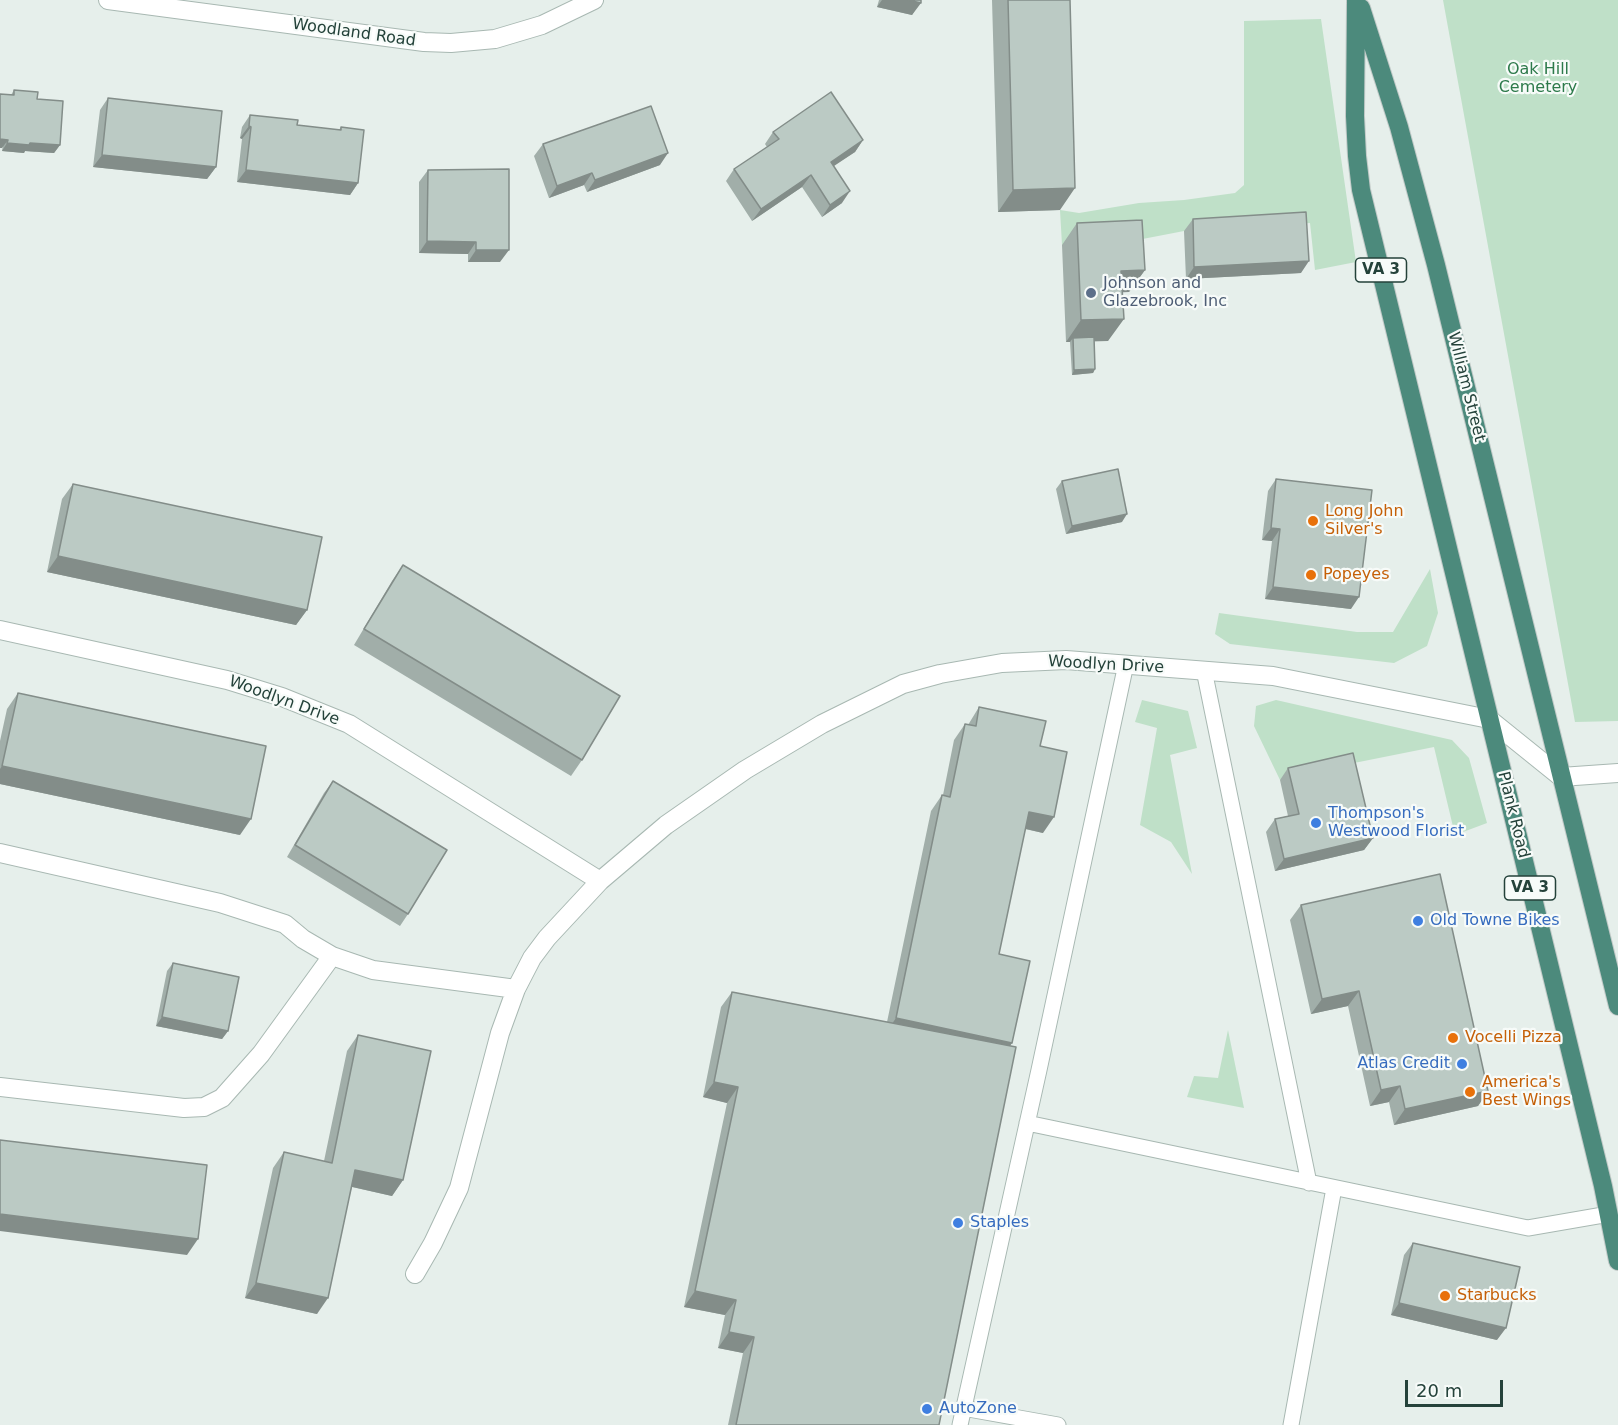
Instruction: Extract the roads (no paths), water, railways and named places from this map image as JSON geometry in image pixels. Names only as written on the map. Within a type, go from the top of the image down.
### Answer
[{"type":"highway","name":"William Street","points":[[1357,0],[1355,116],[1361,190],[1489,719]]},
{"type":"highway","name":"William Street","points":[[1357,0],[1399,127],[1436,265],[1561,777]]},
{"type":"highway","name":"Plank Road","points":[[1489,719],[1609,1214],[1618,1261]]},
{"type":"highway","name":"VA 3","points":[[1561,777],[1618,1006]]},
{"type":"street","name":"Woodland Road","points":[[108,0],[424,42],[451,43],[495,39],[543,25],[594,0]]},
{"type":"street","name":"Woodlyn Drive","points":[[0,630],[227,680],[282,697],[340,720],[600,881]]},
{"type":"street","name":"Woodlyn Drive","points":[[415,1274],[434,1242],[459,1188],[500,1033],[516,989],[532,958],[547,938],[600,881],[666,825],[745,770],[822,724],[903,684],[940,674],[1002,663],[1066,660],[1274,676],[1489,719]]},
{"type":"street","points":[[1489,719],[1561,777],[1618,773]]},
{"type":"street","points":[[0,853],[220,903],[285,924],[303,939],[333,956],[373,970],[516,989]]},
{"type":"street","points":[[0,1087],[184,1108],[204,1107],[222,1098],[261,1054],[333,956]]},
{"type":"lane","points":[[960,1425],[1126,664]]},
{"type":"lane","points":[[1204,670],[1309,1182]]},
{"type":"lane","points":[[1027,1123],[1528,1228],[1609,1214]]},
{"type":"lane","points":[[1291,1425],[1334,1188]]},
{"type":"lane","points":[[963,1408],[1058,1425]]},
{"type":"place","name":"Johnson and Glazebrook, Inc","points":[[1091,293]]},
{"type":"place","name":"Long John Silver's","points":[[1313,521]]},
{"type":"place","name":"Popeyes","points":[[1311,575]]},
{"type":"place","name":"Thompson's Westwood Florist","points":[[1316,823]]},
{"type":"place","name":"Old Towne Bikes","points":[[1418,921]]},
{"type":"place","name":"Vocelli Pizza","points":[[1453,1038]]},
{"type":"place","name":"Atlas Credit","points":[[1462,1064]]},
{"type":"place","name":"America's Best Wings","points":[[1470,1092]]},
{"type":"place","name":"Staples","points":[[958,1223]]},
{"type":"place","name":"Starbucks","points":[[1445,1296]]},
{"type":"place","name":"AutoZone","points":[[927,1409]]},
{"type":"park label","name":"Oak Hill Cemetery","points":[[1538,79]]}]
